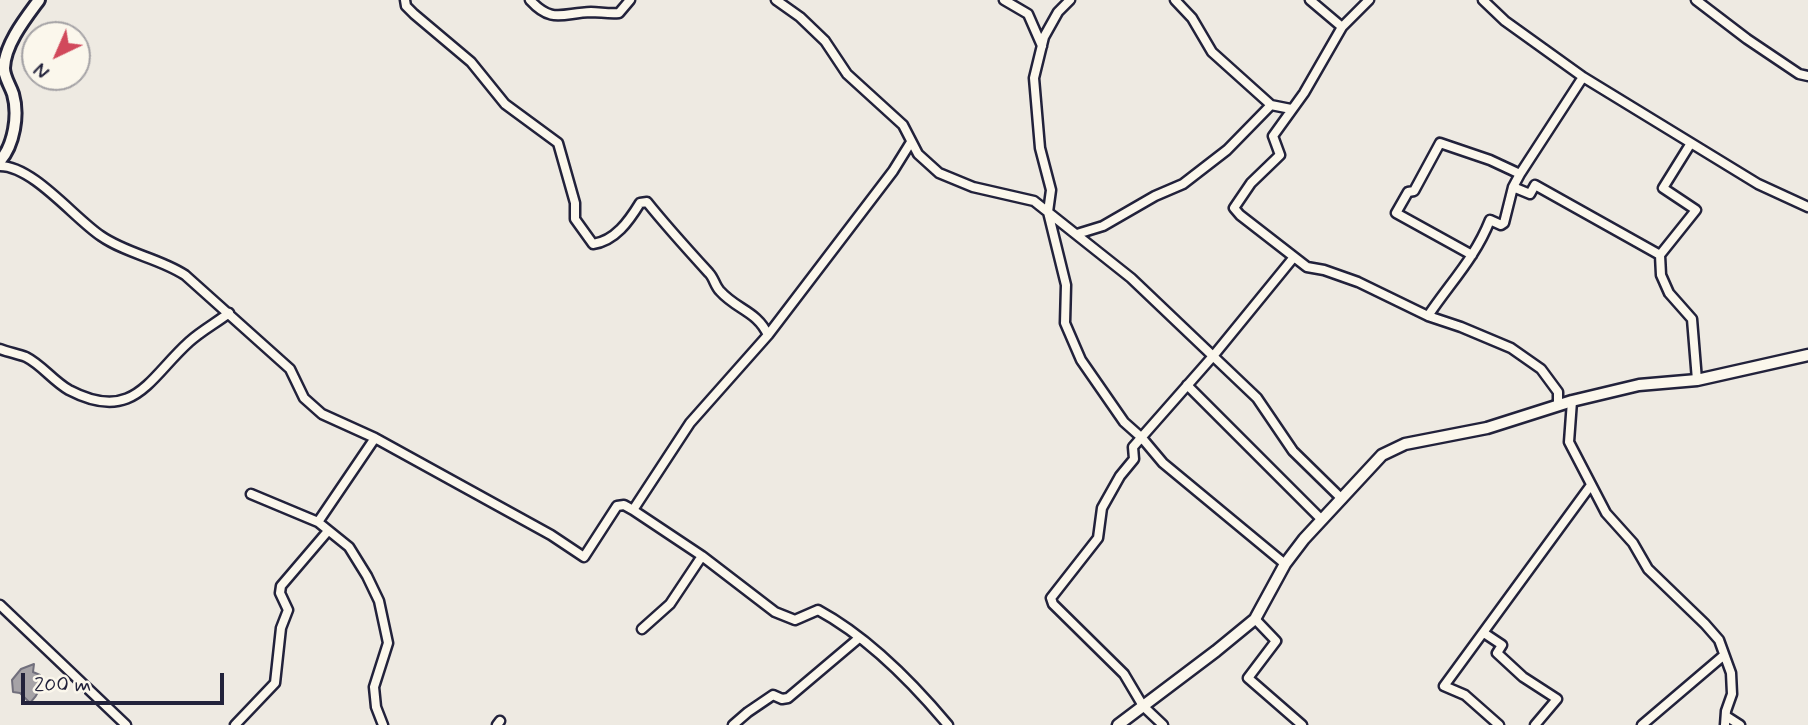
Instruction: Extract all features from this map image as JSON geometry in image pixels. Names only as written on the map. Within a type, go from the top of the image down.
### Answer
[{"type":"main road","points":[[0,164],[11,145],[15,108],[4,71],[5,62],[17,32],[39,0]]},
{"type":"street","points":[[405,0],[406,6],[414,14],[471,62],[505,104],[558,143],[575,203],[575,219],[593,244],[602,243],[619,231],[640,203],[647,202],[675,237],[712,275],[717,288],[727,298],[758,318],[768,335]]},
{"type":"street","points":[[530,0],[544,13],[557,17],[582,13],[618,13],[630,0]]},
{"type":"street","points":[[776,0],[800,17],[825,41],[855,83],[903,125],[918,154],[939,173],[973,187],[1034,201],[1131,278],[1256,398],[1293,450],[1342,499]]},
{"type":"street","points":[[1004,0],[1028,15],[1042,46]]},
{"type":"street","points":[[1070,0],[1058,12],[1044,37],[1034,78],[1040,148],[1051,190],[1048,212],[1066,285],[1065,323],[1081,360],[1124,422],[1163,463],[1285,564]]},
{"type":"street","points":[[1175,0],[1192,18],[1212,52],[1270,105],[1291,109]]},
{"type":"street","points":[[1310,0],[1342,27]]},
{"type":"street","points":[[1369,0],[1342,27],[1304,93],[1273,136],[1280,155],[1251,183],[1234,208],[1307,267],[1358,282],[1428,316],[1511,348],[1541,369],[1558,392],[1558,404]]},
{"type":"street","points":[[1483,0],[1505,21],[1583,77],[1758,184],[1808,207]]},
{"type":"street","points":[[1696,0],[1747,39],[1799,74],[1808,76]]},
{"type":"street","points":[[1428,316],[1445,290],[1455,282],[1483,238],[1490,220],[1502,225],[1504,223],[1513,187],[1520,174],[1583,77]]},
{"type":"street","points":[[1077,234],[1103,226],[1154,196],[1183,184],[1227,150],[1270,105]]},
{"type":"street","points":[[633,510],[690,423],[768,335],[893,171],[911,142]]},
{"type":"street","points":[[1472,255],[1396,213],[1402,202],[1408,192],[1413,191],[1440,143],[1490,160],[1520,174]]},
{"type":"street","points":[[1691,143],[1663,188],[1696,210],[1660,255],[1661,275],[1665,286],[1692,319],[1697,380]]},
{"type":"street","points":[[0,164],[21,171],[101,236],[119,247],[143,254],[178,271],[290,369],[304,398],[327,417],[374,438],[551,535],[584,557],[617,506],[624,505],[702,556],[775,612],[795,621],[818,610],[836,620],[919,690],[948,725]]},
{"type":"street","points":[[1513,187],[1530,194],[1535,186],[1660,255]]},
{"type":"street","points":[[1163,725],[1143,706],[1124,674],[1053,604],[1051,598],[1098,538],[1102,508],[1116,482],[1134,459],[1133,447],[1214,355],[1294,257]]},
{"type":"street","points":[[0,349],[26,358],[57,382],[83,397],[109,402],[122,401],[141,393],[191,340],[229,313]]},
{"type":"street","points":[[1118,725],[1255,619],[1285,564],[1382,455],[1405,444],[1487,428],[1558,404],[1639,385],[1697,380],[1808,355]]},
{"type":"street","points":[[1187,385],[1322,520]]},
{"type":"street","points":[[1572,401],[1569,442],[1591,485],[1606,513],[1633,543],[1648,569],[1719,640],[1731,673],[1732,694],[1726,721],[1741,725]]},
{"type":"street","points":[[318,523],[374,438]]},
{"type":"street","points":[[1499,725],[1465,695],[1444,686],[1591,485]]},
{"type":"street","points":[[251,494],[318,523],[349,547],[367,576],[379,601],[388,643],[374,687],[376,707],[383,725]]},
{"type":"street","points":[[235,725],[275,683],[281,628],[288,610],[280,593],[281,586],[328,531]]},
{"type":"street","points":[[642,629],[670,604],[702,556]]},
{"type":"street","points":[[0,605],[127,725]]},
{"type":"street","points":[[1255,619],[1276,641],[1248,678],[1302,725]]},
{"type":"street","points":[[1484,633],[1502,645],[1497,653],[1523,677],[1557,699],[1535,725]]},
{"type":"street","points":[[733,725],[773,695],[782,699],[788,698],[859,638]]},
{"type":"street","points":[[1642,725],[1723,656]]},
{"type":"shaded area","points":[[34,664],[33,672],[40,675],[41,683],[30,703],[20,693],[13,692],[12,680],[21,669]]}]
